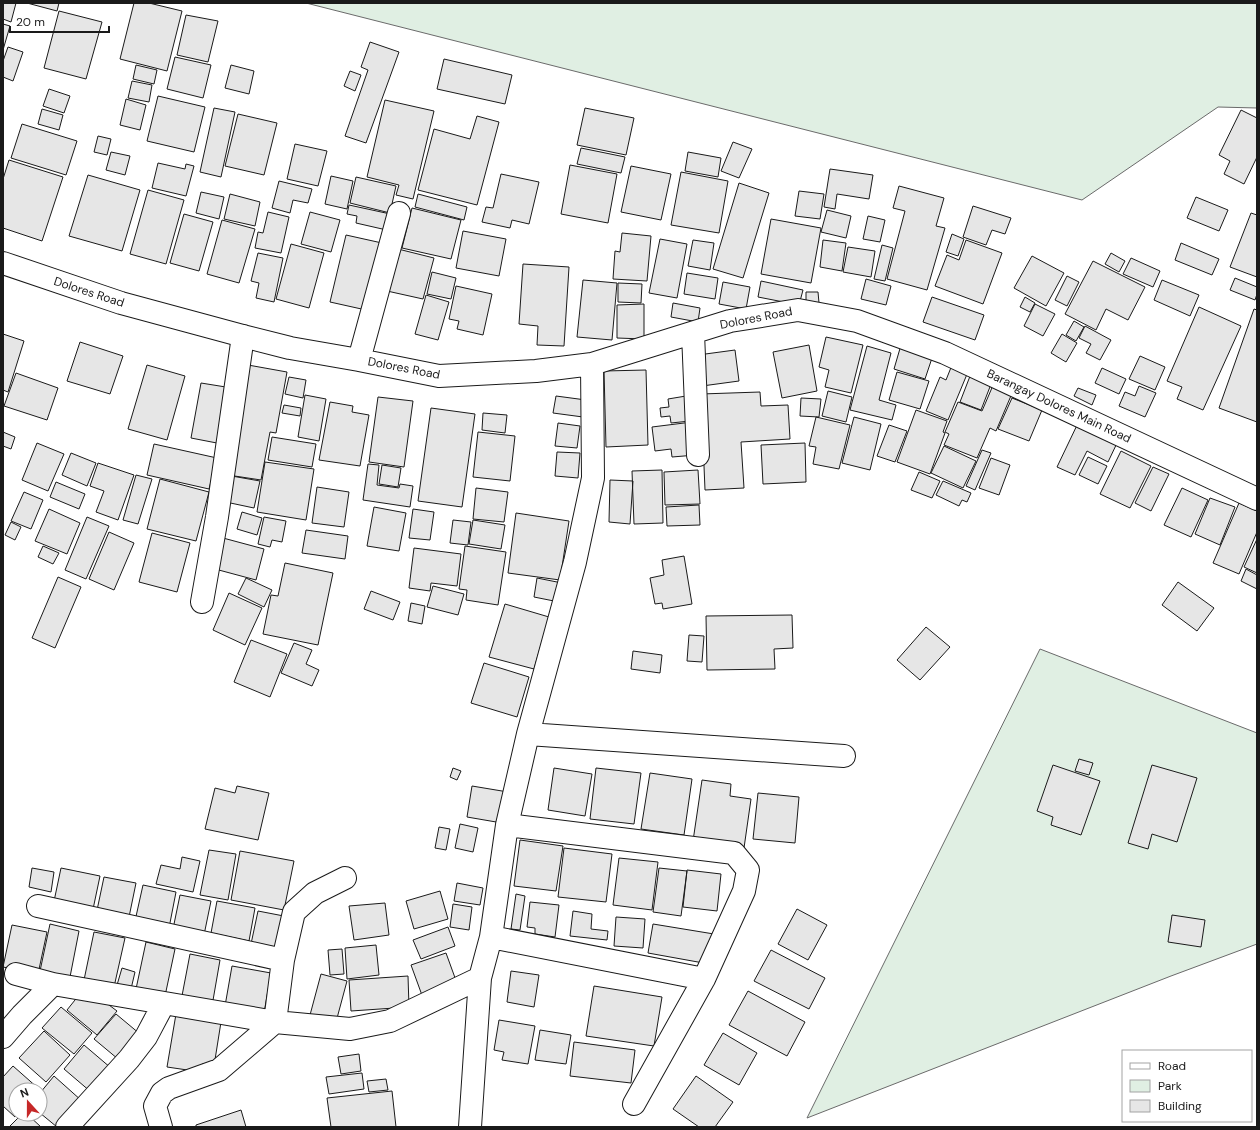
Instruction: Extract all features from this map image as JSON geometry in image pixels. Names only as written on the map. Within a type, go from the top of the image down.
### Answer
[{"type":"street","points":[[359,360],[399,213]]},
{"type":"street","name":"Dolores Road","points":[[3,263],[121,303],[243,336],[290,348],[439,376],[536,371],[592,364],[730,321],[798,310],[857,321]]},
{"type":"street","name":"Barangay Dolores Main Road","points":[[857,321],[945,353],[1257,500]]},
{"type":"street","points":[[693,333],[698,455]]},
{"type":"street","points":[[202,602],[217,517],[243,336]]},
{"type":"street","points":[[470,1127],[480,978],[491,937],[507,826],[528,734],[575,562],[593,478],[592,364]]},
{"type":"street","points":[[528,734],[844,756]]},
{"type":"street","points":[[507,826],[734,853],[748,870],[744,891],[704,979],[634,1104]]},
{"type":"street","points":[[161,1127],[155,1106],[162,1093],[169,1088],[219,1070],[275,1022],[283,960],[294,912],[315,893],[345,878]]},
{"type":"street","points":[[38,906],[283,960]]},
{"type":"street","points":[[491,937],[704,979]]},
{"type":"street","points":[[16,974],[53,984],[275,1022],[350,1029],[390,1021],[480,978]]},
{"type":"street","points":[[3,1037],[22,1015],[53,984]]},
{"type":"street","points":[[67,1127],[129,1059],[146,1037],[164,1003]]},
{"type":"green space","points":[[306,3],[1257,3],[1257,108],[1218,107],[1082,200]]},
{"type":"green space","points":[[1040,649],[1257,733],[1257,944],[807,1118]]},
{"type":"building","points":[[3,3],[16,3],[11,22],[3,19]]},
{"type":"building","points":[[27,3],[59,3],[57,11]]},
{"type":"building","points":[[134,3],[149,3],[182,11],[167,71],[120,59]]},
{"type":"building","points":[[59,11],[102,22],[86,79],[44,68]]},
{"type":"building","points":[[186,15],[218,21],[208,62],[177,55]]},
{"type":"building","points":[[3,24],[10,26],[3,50]]},
{"type":"building","points":[[370,42],[399,52],[366,143],[345,136],[368,70],[361,67]]},
{"type":"building","points":[[8,47],[23,52],[13,81],[3,77],[3,61]]},
{"type":"building","points":[[175,57],[211,65],[203,98],[167,89]]},
{"type":"building","points":[[444,59],[512,75],[505,104],[437,89]]},
{"type":"building","points":[[136,65],[157,70],[154,84],[133,79]]},
{"type":"building","points":[[231,65],[254,71],[249,94],[225,88]]},
{"type":"building","points":[[350,71],[361,75],[355,91],[344,86]]},
{"type":"building","points":[[132,81],[152,85],[149,102],[128,98]]},
{"type":"building","points":[[49,89],[70,96],[64,113],[43,106]]},
{"type":"building","points":[[158,96],[205,107],[194,152],[147,141]]},
{"type":"building","points":[[126,99],[146,105],[140,130],[120,125]]},
{"type":"building","points":[[385,100],[434,111],[413,199],[396,195],[399,185],[367,177]]},
{"type":"building","points":[[214,108],[235,112],[221,177],[200,172]]},
{"type":"building","points":[[585,108],[634,118],[626,155],[577,145]]},
{"type":"building","points":[[42,109],[63,115],[59,130],[38,124]]},
{"type":"building","points":[[1241,110],[1257,118],[1257,157],[1244,184],[1224,174],[1230,161],[1219,155]]},
{"type":"building","points":[[238,114],[277,123],[264,175],[225,166]]},
{"type":"building","points":[[477,116],[499,122],[477,205],[418,190],[434,129],[470,139]]},
{"type":"building","points":[[22,124],[77,141],[66,175],[11,158]]},
{"type":"building","points":[[98,136],[111,139],[107,155],[94,152]]},
{"type":"building","points":[[733,142],[752,149],[739,178],[721,171]]},
{"type":"building","points":[[295,144],[327,151],[318,186],[287,179]]},
{"type":"building","points":[[581,148],[625,157],[621,173],[577,164]]},
{"type":"building","points":[[111,152],[130,156],[125,175],[106,170]]},
{"type":"building","points":[[688,152],[721,158],[718,177],[685,171]]},
{"type":"building","points":[[9,160],[63,177],[42,241],[3,228],[3,179]]},
{"type":"building","points":[[158,163],[185,169],[186,164],[194,166],[186,196],[152,188]]},
{"type":"building","points":[[570,165],[617,174],[608,223],[561,214]]},
{"type":"building","points":[[631,166],[671,174],[661,220],[621,212]]},
{"type":"building","points":[[830,169],[873,175],[869,199],[837,194],[835,209],[824,207]]},
{"type":"building","points":[[681,172],[728,181],[719,233],[671,225]]},
{"type":"building","points":[[501,174],[539,182],[529,224],[512,220],[510,228],[482,222],[486,207],[493,208]]},
{"type":"building","points":[[88,175],[140,190],[122,251],[69,236]]},
{"type":"building","points":[[331,176],[353,181],[347,209],[325,204]]},
{"type":"building","points":[[356,177],[396,186],[390,213],[350,203]]},
{"type":"building","points":[[279,181],[312,189],[308,203],[293,200],[290,213],[272,208]]},
{"type":"building","points":[[739,183],[769,193],[743,278],[713,269]]},
{"type":"building","points":[[899,186],[944,198],[936,226],[945,228],[927,290],[887,279],[905,211],[893,208]]},
{"type":"building","points":[[148,190],[184,200],[166,264],[130,254]]},
{"type":"building","points":[[799,191],[824,194],[820,219],[795,216]]},
{"type":"building","points":[[201,192],[224,197],[219,219],[196,213]]},
{"type":"building","points":[[230,194],[260,202],[255,226],[224,219]]},
{"type":"building","points":[[418,194],[467,207],[464,220],[415,207]]},
{"type":"building","points":[[1196,197],[1228,210],[1219,231],[1187,218]]},
{"type":"building","points":[[349,205],[395,215],[391,231],[356,223],[357,216],[347,214]]},
{"type":"building","points":[[973,206],[1011,218],[1005,234],[992,230],[986,245],[963,237]]},
{"type":"building","points":[[412,208],[461,220],[451,259],[402,248]]},
{"type":"building","points":[[827,210],[851,216],[846,238],[821,232]]},
{"type":"building","points":[[268,212],[289,217],[281,253],[255,248],[258,232],[263,233]]},
{"type":"building","points":[[310,212],[340,220],[331,252],[301,244]]},
{"type":"building","points":[[1251,213],[1257,215],[1257,277],[1230,267]]},
{"type":"building","points":[[184,214],[213,222],[199,271],[170,263]]},
{"type":"building","points":[[868,216],[885,220],[880,242],[863,239]]},
{"type":"building","points":[[771,219],[821,228],[811,283],[761,274]]},
{"type":"building","points":[[222,220],[255,229],[239,283],[207,274]]},
{"type":"building","points":[[463,231],[506,239],[499,276],[456,268]]},
{"type":"building","points":[[622,233],[651,236],[647,281],[613,279],[615,251],[620,252]]},
{"type":"building","points":[[952,234],[964,239],[958,256],[946,252]]},
{"type":"building","points":[[346,235],[382,243],[366,310],[330,302]]},
{"type":"building","points":[[660,239],[687,244],[677,298],[649,293]]},
{"type":"building","points":[[693,240],[714,243],[710,270],[688,266]]},
{"type":"building","points":[[823,240],[846,243],[842,271],[820,267]]},
{"type":"building","points":[[966,240],[1002,253],[983,304],[935,286],[947,255],[959,260]]},
{"type":"building","points":[[1181,243],[1219,259],[1212,275],[1175,260]]},
{"type":"building","points":[[291,244],[324,253],[309,308],[276,299]]},
{"type":"building","points":[[882,245],[893,248],[885,281],[874,279]]},
{"type":"building","points":[[848,247],[875,251],[871,277],[843,272]]},
{"type":"building","points":[[398,249],[434,258],[423,299],[387,291]]},
{"type":"building","points":[[258,253],[283,258],[274,302],[256,298],[259,283],[251,281]]},
{"type":"building","points":[[1111,253],[1125,261],[1119,272],[1105,264]]},
{"type":"building","points":[[1032,256],[1064,273],[1046,306],[1014,288]]},
{"type":"building","points":[[1131,258],[1160,271],[1153,287],[1123,274]]},
{"type":"building","points":[[1093,261],[1145,287],[1128,320],[1106,309],[1096,330],[1065,314]]},
{"type":"building","points":[[523,264],[569,267],[564,346],[537,345],[538,326],[519,324]]},
{"type":"building","points":[[432,272],[456,278],[451,299],[427,294]]},
{"type":"building","points":[[687,273],[718,278],[715,299],[684,294]]},
{"type":"building","points":[[1067,276],[1079,282],[1067,306],[1055,300]]},
{"type":"building","points":[[1235,278],[1257,287],[1255,300],[1230,290]]},
{"type":"building","points":[[866,279],[891,286],[886,305],[861,299]]},
{"type":"building","points":[[583,280],[617,283],[612,340],[577,337]]},
{"type":"building","points":[[1162,280],[1199,295],[1190,316],[1154,300]]},
{"type":"building","points":[[761,281],[803,290],[799,305],[758,297]]},
{"type":"building","points":[[723,282],[750,287],[746,309],[719,304]]},
{"type":"building","points":[[618,283],[642,284],[641,303],[618,302]]},
{"type":"building","points":[[456,286],[492,294],[483,335],[457,329],[459,321],[449,319]]},
{"type":"building","points":[[806,292],[818,292],[819,303],[806,304]]},
{"type":"building","points":[[426,295],[449,302],[438,340],[415,334]]},
{"type":"building","points":[[932,297],[984,315],[975,340],[923,322]]},
{"type":"building","points":[[1025,297],[1035,303],[1030,312],[1020,307]]},
{"type":"building","points":[[673,303],[700,308],[698,322],[671,317]]},
{"type":"building","points":[[644,304],[644,339],[617,338],[617,305]]},
{"type":"building","points":[[1035,304],[1055,314],[1043,336],[1024,326]]},
{"type":"building","points":[[1199,307],[1241,326],[1203,410],[1177,399],[1182,387],[1167,381]]},
{"type":"building","points":[[1254,309],[1257,310],[1257,422],[1219,408]]},
{"type":"building","points":[[1074,321],[1084,327],[1076,341],[1066,335]]},
{"type":"building","points":[[1085,326],[1111,340],[1100,360],[1086,353],[1091,344],[1079,338]]},
{"type":"building","points":[[3,334],[24,341],[8,392],[3,390]]},
{"type":"building","points":[[1062,334],[1077,343],[1066,362],[1051,353]]},
{"type":"building","points":[[826,337],[863,345],[851,393],[825,387],[829,370],[819,367]]},
{"type":"building","points":[[80,342],[123,356],[110,394],[67,381]]},
{"type":"building","points":[[809,345],[817,391],[782,398],[773,352]]},
{"type":"building","points":[[901,345],[933,355],[925,379],[894,369]]},
{"type":"building","points":[[867,346],[891,353],[879,400],[896,405],[892,420],[850,410]]},
{"type":"building","points":[[735,350],[739,381],[702,386],[698,355]]},
{"type":"building","points":[[1140,356],[1165,367],[1155,390],[1129,379]]},
{"type":"building","points":[[954,360],[970,367],[948,420],[926,411],[940,377],[946,380]]},
{"type":"building","points":[[147,365],[185,376],[167,440],[128,429]]},
{"type":"building","points":[[248,365],[287,372],[276,433],[270,432],[261,480],[228,475]]},
{"type":"building","points":[[1102,368],[1126,379],[1119,394],[1095,383]]},
{"type":"building","points":[[646,370],[648,445],[606,447],[604,371]]},
{"type":"building","points":[[972,371],[993,379],[981,410],[960,402]]},
{"type":"building","points":[[897,372],[929,381],[920,409],[889,400]]},
{"type":"building","points":[[16,373],[58,388],[47,420],[4,406]]},
{"type":"building","points":[[289,377],[306,380],[303,398],[285,394]]},
{"type":"building","points":[[201,383],[232,388],[222,444],[191,438]]},
{"type":"building","points":[[994,383],[1013,391],[996,431],[990,428],[977,458],[944,445],[949,434],[945,432],[958,402],[982,411]]},
{"type":"building","points":[[1139,386],[1156,393],[1145,417],[1119,406],[1125,392],[1135,396]]},
{"type":"building","points":[[1078,388],[1096,395],[1092,405],[1074,396]]},
{"type":"building","points":[[828,391],[852,397],[846,422],[822,416]]},
{"type":"building","points":[[760,392],[761,406],[788,405],[790,439],[741,442],[744,488],[705,490],[701,394]]},
{"type":"building","points":[[305,395],[326,399],[319,441],[298,437]]},
{"type":"building","points":[[556,396],[586,400],[583,417],[553,413]]},
{"type":"building","points":[[686,396],[690,421],[671,423],[670,416],[661,417],[660,408],[669,407],[668,399]]},
{"type":"building","points":[[378,397],[413,401],[404,467],[369,462]]},
{"type":"building","points":[[801,398],[821,399],[819,417],[800,416]]},
{"type":"building","points":[[1012,398],[1042,410],[1029,441],[998,429]]},
{"type":"building","points":[[330,402],[353,406],[352,412],[369,415],[360,466],[319,460]]},
{"type":"building","points":[[284,405],[301,408],[300,416],[282,413]]},
{"type":"building","points":[[431,408],[475,414],[462,507],[418,501]]},
{"type":"building","points":[[916,410],[947,421],[943,432],[945,433],[930,474],[897,462]]},
{"type":"building","points":[[483,413],[507,415],[505,433],[482,430]]},
{"type":"building","points":[[816,417],[850,425],[839,469],[813,464],[816,447],[809,446]]},
{"type":"building","points":[[854,417],[881,424],[870,470],[842,463]]},
{"type":"building","points":[[1079,421],[1118,441],[1108,462],[1087,451],[1075,475],[1057,467]]},
{"type":"building","points":[[692,422],[696,455],[672,457],[671,449],[655,451],[652,427]]},
{"type":"building","points":[[558,423],[580,426],[577,448],[555,446]]},
{"type":"building","points":[[889,425],[907,431],[895,462],[877,456]]},
{"type":"building","points":[[3,432],[15,437],[11,449],[3,446]]},
{"type":"building","points":[[478,432],[515,436],[510,481],[473,477]]},
{"type":"building","points":[[272,437],[316,444],[312,467],[268,460]]},
{"type":"building","points":[[37,443],[64,454],[48,491],[22,480]]},
{"type":"building","points":[[805,443],[806,482],[763,484],[761,445]]},
{"type":"building","points":[[154,444],[217,458],[209,489],[147,475]]},
{"type":"building","points":[[944,446],[976,461],[963,488],[931,473]]},
{"type":"building","points":[[982,450],[991,453],[975,490],[966,486]]},
{"type":"building","points":[[1121,451],[1151,466],[1130,508],[1100,494]]},
{"type":"building","points":[[557,452],[580,453],[578,478],[555,476]]},
{"type":"building","points":[[71,453],[96,463],[87,486],[62,475]]},
{"type":"building","points":[[1088,457],[1107,466],[1098,484],[1079,475]]},
{"type":"building","points":[[991,458],[1010,465],[999,495],[979,488]]},
{"type":"building","points":[[265,462],[314,469],[306,520],[257,512]]},
{"type":"building","points":[[98,463],[134,475],[118,520],[96,512],[104,491],[90,486]]},
{"type":"building","points":[[368,464],[379,465],[377,485],[399,488],[400,484],[413,486],[410,507],[363,500]]},
{"type":"building","points":[[382,465],[401,468],[398,487],[379,484]]},
{"type":"building","points":[[1153,467],[1169,474],[1151,511],[1135,503]]},
{"type":"building","points":[[662,470],[663,523],[634,524],[632,471]]},
{"type":"building","points":[[698,470],[700,504],[665,505],[664,472]]},
{"type":"building","points":[[919,472],[940,481],[932,498],[911,490]]},
{"type":"building","points":[[136,475],[152,479],[138,524],[123,520]]},
{"type":"building","points":[[226,475],[260,481],[254,508],[221,501]]},
{"type":"building","points":[[160,479],[209,492],[196,541],[147,529]]},
{"type":"building","points":[[610,480],[633,481],[630,524],[609,522]]},
{"type":"building","points":[[943,481],[971,493],[967,502],[962,500],[959,506],[936,495]]},
{"type":"building","points":[[56,482],[85,494],[79,509],[50,497]]},
{"type":"building","points":[[317,487],[349,492],[344,527],[312,523]]},
{"type":"building","points":[[476,488],[508,492],[504,522],[473,519]]},
{"type":"building","points":[[1182,488],[1208,500],[1191,537],[1164,525]]},
{"type":"building","points":[[24,492],[43,500],[31,529],[11,521]]},
{"type":"building","points":[[1210,498],[1235,507],[1220,545],[1195,534]]},
{"type":"building","points":[[1239,503],[1257,511],[1257,532],[1239,574],[1213,563]]},
{"type":"building","points":[[699,505],[700,525],[667,526],[666,507]]},
{"type":"building","points":[[374,507],[406,513],[399,551],[367,546]]},
{"type":"building","points":[[49,509],[80,523],[67,554],[35,541]]},
{"type":"building","points":[[413,509],[434,512],[430,540],[409,538]]},
{"type":"building","points":[[242,512],[262,518],[257,535],[237,529]]},
{"type":"building","points":[[516,513],[569,521],[560,580],[508,573]]},
{"type":"building","points":[[87,517],[109,526],[86,579],[65,570]]},
{"type":"building","points":[[264,517],[286,521],[282,542],[272,540],[270,547],[258,544]]},
{"type":"building","points":[[453,520],[471,522],[468,545],[450,543]]},
{"type":"building","points":[[473,520],[505,525],[501,549],[469,544]]},
{"type":"building","points":[[11,522],[21,527],[15,540],[5,535]]},
{"type":"building","points":[[306,530],[348,536],[345,559],[302,553]]},
{"type":"building","points":[[109,532],[134,543],[114,590],[89,579]]},
{"type":"building","points":[[152,533],[190,543],[177,592],[139,582]]},
{"type":"building","points":[[223,538],[264,549],[256,580],[215,569]]},
{"type":"building","points":[[1257,539],[1257,573],[1244,567]]},
{"type":"building","points":[[43,546],[59,553],[53,564],[38,557]]},
{"type":"building","points":[[465,546],[506,552],[498,605],[466,600],[467,590],[459,589]]},
{"type":"building","points":[[414,548],[461,554],[457,586],[431,583],[430,591],[409,588]]},
{"type":"building","points":[[684,556],[692,604],[663,609],[662,603],[655,604],[650,578],[664,575],[662,560]]},
{"type":"building","points":[[285,563],[333,573],[318,645],[263,634],[271,595],[278,596]]},
{"type":"building","points":[[1246,569],[1257,575],[1257,589],[1241,581]]},
{"type":"building","points":[[58,577],[81,587],[55,648],[32,638]]},
{"type":"building","points":[[246,578],[272,590],[264,607],[238,594]]},
{"type":"building","points":[[537,578],[562,583],[559,602],[534,597]]},
{"type":"building","points":[[1178,582],[1214,608],[1197,631],[1162,605]]},
{"type":"building","points":[[433,586],[464,594],[458,615],[427,607]]},
{"type":"building","points":[[371,591],[400,602],[393,620],[364,609]]},
{"type":"building","points":[[229,593],[262,608],[245,645],[213,630]]},
{"type":"building","points":[[411,603],[425,606],[422,624],[408,621]]},
{"type":"building","points":[[505,604],[549,617],[534,669],[489,657]]},
{"type":"building","points":[[792,615],[793,648],[774,649],[775,669],[707,670],[706,616]]},
{"type":"building","points":[[926,627],[950,647],[920,680],[897,660]]},
{"type":"building","points":[[689,635],[704,636],[702,662],[687,661]]},
{"type":"building","points":[[251,640],[287,654],[270,697],[234,682]]},
{"type":"building","points":[[294,643],[312,650],[306,664],[319,670],[312,686],[281,673]]},
{"type":"building","points":[[633,651],[662,655],[660,673],[631,669]]},
{"type":"building","points":[[484,663],[529,677],[517,717],[471,703]]},
{"type":"building","points":[[1079,759],[1093,763],[1089,775],[1075,771]]},
{"type":"building","points":[[1053,765],[1100,781],[1081,835],[1051,825],[1053,817],[1037,811]]},
{"type":"building","points":[[1152,765],[1197,778],[1177,842],[1152,834],[1148,849],[1128,843]]},
{"type":"building","points":[[453,768],[461,771],[457,780],[450,777]]},
{"type":"building","points":[[554,768],[592,774],[585,816],[548,810]]},
{"type":"building","points":[[596,768],[641,773],[634,824],[590,819]]},
{"type":"building","points":[[650,773],[692,779],[684,835],[641,829]]},
{"type":"building","points":[[702,780],[731,784],[730,796],[751,799],[744,848],[693,841]]},
{"type":"building","points":[[237,786],[269,793],[258,840],[205,829],[215,788],[235,793]]},
{"type":"building","points":[[472,786],[508,792],[502,823],[467,817]]},
{"type":"building","points":[[758,793],[799,797],[795,843],[753,839]]},
{"type":"building","points":[[460,824],[478,828],[473,852],[455,848]]},
{"type":"building","points":[[439,827],[450,829],[446,850],[435,848]]},
{"type":"building","points":[[520,840],[563,846],[556,891],[514,886]]},
{"type":"building","points":[[564,848],[612,854],[606,902],[558,897]]},
{"type":"building","points":[[209,850],[236,854],[228,900],[200,895]]},
{"type":"building","points":[[240,851],[294,861],[284,910],[231,900]]},
{"type":"building","points":[[182,857],[200,861],[193,892],[156,884],[161,865],[180,869]]},
{"type":"building","points":[[619,858],[658,862],[652,910],[613,905]]},
{"type":"building","points":[[32,868],[54,872],[51,892],[29,887]]},
{"type":"building","points":[[61,868],[100,876],[92,914],[53,906]]},
{"type":"building","points":[[659,868],[687,871],[681,916],[653,912]]},
{"type":"building","points":[[687,870],[721,874],[717,911],[683,907]]},
{"type":"building","points":[[104,877],[136,883],[128,922],[96,915]]},
{"type":"building","points":[[457,883],[483,888],[480,905],[454,901]]},
{"type":"building","points":[[143,885],[176,892],[169,928],[135,921]]},
{"type":"building","points":[[440,891],[448,919],[414,929],[406,901]]},
{"type":"building","points":[[516,894],[525,896],[520,930],[511,929]]},
{"type":"building","points":[[180,895],[211,901],[204,935],[173,929]]},
{"type":"building","points":[[217,901],[255,908],[249,941],[211,933]]},
{"type":"building","points":[[530,902],[559,905],[555,937],[535,934],[535,928],[527,927]]},
{"type":"building","points":[[385,903],[389,935],[354,940],[349,906]]},
{"type":"building","points":[[453,904],[472,907],[469,930],[450,927]]},
{"type":"building","points":[[797,909],[827,925],[808,960],[778,944]]},
{"type":"building","points":[[258,911],[289,917],[282,951],[251,944]]},
{"type":"building","points":[[573,911],[592,914],[591,929],[608,931],[607,940],[570,936]]},
{"type":"building","points":[[1172,915],[1205,920],[1201,947],[1168,942]]},
{"type":"building","points":[[616,917],[645,919],[643,948],[614,946]]},
{"type":"building","points":[[50,924],[79,931],[70,977],[40,971]]},
{"type":"building","points":[[653,924],[714,934],[709,964],[648,953]]},
{"type":"building","points":[[12,925],[47,932],[38,974],[3,967]]},
{"type":"building","points":[[448,927],[455,946],[421,959],[413,940]]},
{"type":"building","points":[[94,932],[125,938],[114,987],[84,980]]},
{"type":"building","points":[[146,942],[175,949],[165,996],[136,989]]},
{"type":"building","points":[[376,945],[379,975],[347,979],[345,948]]},
{"type":"building","points":[[342,949],[344,974],[330,975],[328,950]]},
{"type":"building","points":[[771,950],[825,978],[809,1009],[754,981]]},
{"type":"building","points":[[446,953],[458,986],[423,998],[411,965]]},
{"type":"building","points":[[190,954],[220,960],[212,1006],[181,1001]]},
{"type":"building","points":[[232,966],[271,973],[264,1013],[225,1006]]},
{"type":"building","points":[[122,968],[135,972],[131,989],[117,985]]},
{"type":"building","points":[[511,971],[539,975],[534,1007],[507,1002]]},
{"type":"building","points":[[321,974],[347,981],[336,1022],[310,1015]]},
{"type":"building","points":[[408,976],[409,1007],[351,1011],[349,980]]},
{"type":"building","points":[[594,986],[662,997],[654,1046],[586,1036]]},
{"type":"building","points":[[748,991],[805,1022],[787,1056],[729,1025]]},
{"type":"building","points":[[79,995],[101,999],[117,1011],[97,1035],[67,1010]]},
{"type":"building","points":[[61,1007],[92,1033],[74,1054],[42,1028]]},
{"type":"building","points":[[116,1014],[140,1034],[118,1059],[94,1039]]},
{"type":"building","points":[[176,1014],[221,1022],[214,1066],[202,1064],[201,1072],[167,1067]]},
{"type":"building","points":[[499,1020],[535,1026],[528,1064],[502,1060],[504,1052],[494,1050]]},
{"type":"building","points":[[540,1030],[571,1035],[566,1064],[535,1060]]},
{"type":"building","points":[[44,1031],[70,1055],[46,1082],[19,1058]]},
{"type":"building","points":[[723,1033],[757,1053],[739,1085],[704,1065]]},
{"type":"building","points":[[574,1042],[635,1050],[631,1083],[570,1076]]},
{"type":"building","points":[[84,1045],[111,1068],[91,1092],[64,1069]]},
{"type":"building","points":[[359,1054],[361,1071],[341,1074],[338,1057]]},
{"type":"building","points":[[13,1066],[31,1082],[8,1082],[8,1111],[3,1106],[3,1077]]},
{"type":"building","points":[[362,1073],[364,1089],[329,1094],[326,1077]]},
{"type":"building","points":[[54,1076],[82,1101],[57,1127],[48,1120],[48,1083]]},
{"type":"building","points":[[696,1076],[733,1102],[715,1127],[699,1127],[673,1109]]},
{"type":"building","points":[[386,1079],[388,1090],[369,1092],[367,1081]]},
{"type":"building","points":[[392,1091],[396,1127],[331,1127],[327,1098]]},
{"type":"building","points":[[241,1110],[246,1127],[196,1127],[196,1125]]},
{"type":"building","points":[[14,1122],[36,1122],[41,1127],[9,1127]]}]
